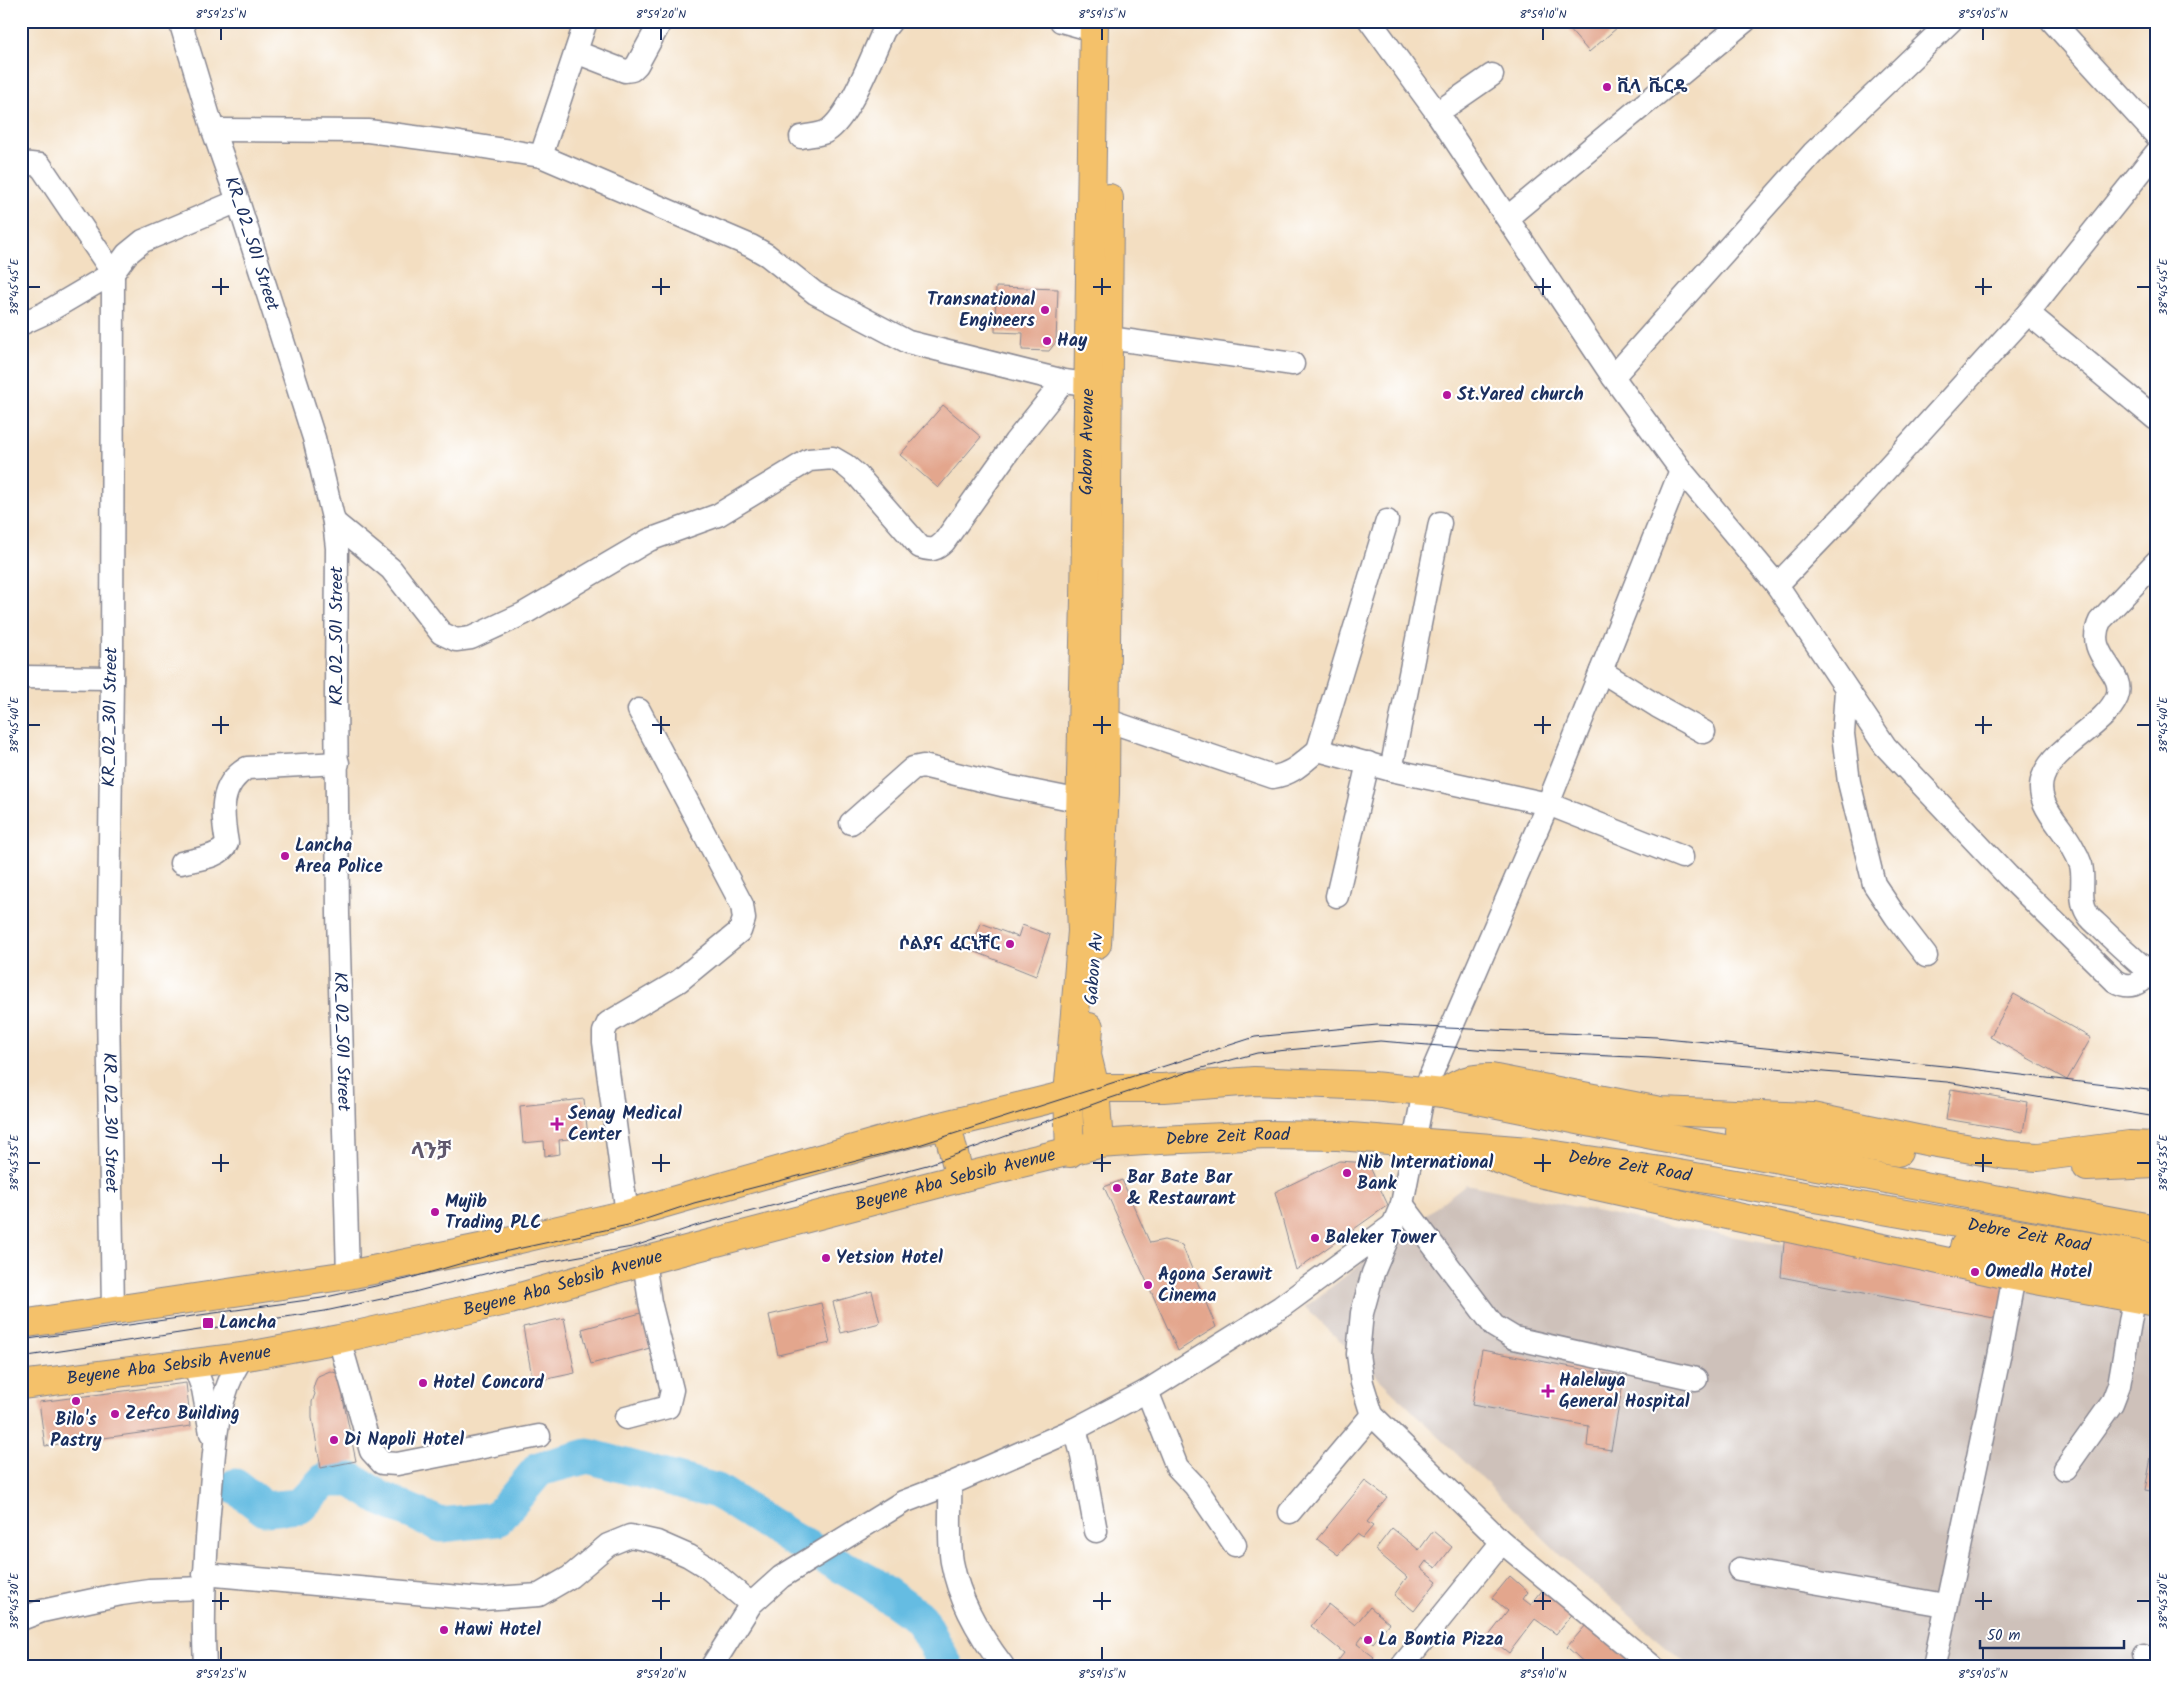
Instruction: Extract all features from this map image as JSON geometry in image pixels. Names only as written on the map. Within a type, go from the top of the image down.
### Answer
[{"type":"main road","name":"Gabon Avenue","points":[[1079,862],[1093,797],[1106,720],[1087,383],[1109,338],[1099,24]]},
{"type":"main road","name":"Gabon Avenue","points":[[1093,797],[1087,383],[1099,24]]},
{"type":"main road","name":"Gabon Av","points":[[1093,797],[1100,909],[1087,1055],[1095,1088],[1099,1144]]},
{"type":"main road","name":"Gabon Av","points":[[1070,1153],[1068,1095],[1082,930],[1079,862]]},
{"type":"main road","points":[[1434,1092],[1474,1078],[1491,1078],[1660,1111],[1812,1117],[1931,1142],[2038,1157],[2129,1145],[2156,1146]]},
{"type":"main road","points":[[21,1324],[348,1275],[485,1247],[627,1214],[892,1138],[947,1126],[1095,1088],[1163,1088],[1254,1081],[1373,1086],[1434,1092],[1682,1141],[2156,1229]]},
{"type":"main road","points":[[947,1126],[960,1178]]},
{"type":"main road","points":[[1682,1141],[1712,1131],[1776,1134],[2000,1168],[2045,1171],[2114,1165],[2156,1164]]},
{"type":"main road","name":"Debre Zeit Road","points":[[1099,1144],[1267,1135],[1338,1136],[1529,1151],[1661,1171],[2156,1258]]},
{"type":"main road","name":"Beyene Aba Sebsib Avenue","points":[[21,1385],[242,1357],[339,1339],[510,1300],[644,1261],[960,1178],[1070,1153],[1099,1144]]},
{"type":"main road","points":[[1456,1144],[1530,1171],[2014,1276],[2145,1300]]},
{"type":"main road","points":[[1661,1171],[1746,1203],[1880,1232],[2156,1282]]},
{"type":"street","name":"KR_02_501 Street","points":[[180,21],[213,130],[238,201],[314,438],[334,522],[337,548],[338,914],[348,1275]]},
{"type":"street","points":[[541,156],[586,21]]},
{"type":"street","points":[[576,52],[625,70],[632,70],[661,21]]},
{"type":"street","points":[[801,137],[827,132],[840,119],[855,93],[884,30],[891,21]]},
{"type":"street","points":[[1061,21],[1099,24]]},
{"type":"street","points":[[1370,21],[1437,113],[1613,376],[1681,470],[1777,585],[1885,746],[2008,876],[2111,977],[2124,986],[2138,985],[2154,973],[2087,914],[2082,897],[2081,866],[2073,846],[2046,809],[2042,790],[2042,778],[2051,762],[2107,711],[2117,696],[2116,679],[2098,650],[2094,633],[2100,621],[2156,562]]},
{"type":"street","points":[[1508,217],[1745,21]]},
{"type":"street","points":[[1613,376],[1813,154],[1951,21]]},
{"type":"street","points":[[2052,21],[2156,135]]},
{"type":"street","points":[[1437,113],[1492,75]]},
{"type":"street","points":[[213,130],[368,131],[541,156],[751,246],[767,255],[815,293],[908,342],[1087,383]]},
{"type":"street","points":[[1777,585],[1851,508],[2028,313],[2156,152]]},
{"type":"street","points":[[21,164],[40,165],[113,273]]},
{"type":"street","points":[[21,324],[45,313],[113,273],[128,254],[143,241],[238,201]]},
{"type":"street","name":"KR_02_301 Street","points":[[113,273],[112,678],[108,1006],[113,1310]]},
{"type":"street","points":[[2028,313],[2156,419]]},
{"type":"street","points":[[1109,338],[1293,364]]},
{"type":"street","points":[[334,522],[391,569],[441,633],[456,640],[471,638],[523,614],[649,540],[718,515],[809,460],[833,458],[845,465],[858,476],[920,547],[929,551],[937,549],[944,542],[1015,442],[1087,383]]},
{"type":"street","points":[[1652,1666],[1502,1542],[1372,1415],[1362,1383],[1358,1354],[1362,1312],[1373,1273],[1398,1214],[1415,1141],[1681,470]]},
{"type":"street","points":[[1106,720],[1273,776],[1285,775],[1295,770],[1318,750],[1387,521]]},
{"type":"street","points":[[1391,770],[1440,523]]},
{"type":"street","points":[[1601,671],[1657,706],[1704,732]]},
{"type":"street","points":[[21,677],[112,678]]},
{"type":"street","points":[[1846,690],[1842,734],[1849,782],[1874,884],[1926,956]]},
{"type":"street","points":[[627,1214],[604,1032],[608,1023],[679,981],[740,932],[744,918],[742,905],[639,710]]},
{"type":"street","points":[[1318,750],[1391,770],[1548,804],[1682,857]]},
{"type":"street","points":[[181,863],[218,854],[225,848],[227,843],[223,806],[230,782],[236,774],[247,768],[338,763]]},
{"type":"street","points":[[1337,896],[1368,763]]},
{"type":"street","points":[[851,823],[913,768],[923,766],[1006,786],[1093,797]]},
{"type":"street","points":[[1398,1214],[1494,1326],[1514,1338],[1696,1379]]},
{"type":"street","points":[[712,1666],[751,1604],[781,1577],[903,1502],[950,1484],[1075,1429],[1147,1391],[1281,1307],[1398,1214]]},
{"type":"street","points":[[626,1418],[668,1407],[672,1390],[650,1302],[644,1261]]},
{"type":"street","points":[[1934,1666],[1945,1605],[1999,1357],[2014,1276]]},
{"type":"street","points":[[2065,1469],[2112,1403],[2145,1300]]},
{"type":"street","points":[[339,1339],[370,1451],[382,1463],[397,1464],[539,1436]]},
{"type":"street","points":[[205,1666],[204,1581],[214,1462],[225,1392],[231,1374],[242,1357]]},
{"type":"street","points":[[193,1362],[209,1413],[214,1462]]},
{"type":"street","points":[[1147,1391],[1177,1467],[1195,1486],[1235,1545]]},
{"type":"street","points":[[1290,1512],[1372,1415]]},
{"type":"street","points":[[1075,1429],[1096,1531]]},
{"type":"street","points":[[950,1484],[952,1561],[965,1604],[989,1648],[1003,1666]]},
{"type":"street","points":[[21,1619],[42,1611],[204,1581],[482,1599],[539,1595],[570,1577],[608,1545],[630,1536],[657,1542],[689,1556],[707,1567],[751,1604]]},
{"type":"street","points":[[1402,1666],[1502,1542]]},
{"type":"street","points":[[1739,1569],[1945,1605]]},
{"type":"shaded area","points":[[1466,1184],[1643,1221],[2156,1309],[2156,1666],[1689,1666],[1570,1564],[1305,1307]]},
{"type":"building","points":[[1562,21],[1625,21],[1589,52]]},
{"type":"building","points":[[996,287],[1058,289],[1056,342],[1049,351],[1022,350],[1023,333],[995,332]]},
{"type":"building","points":[[943,405],[981,437],[938,488],[900,455]]},
{"type":"building","name":"ሶልያና ፈርኒቸር","points":[[981,923],[1018,937],[1022,925],[1050,935],[1036,976],[971,950]]},
{"type":"building","points":[[2014,994],[2091,1038],[2067,1080],[1990,1037]]},
{"type":"building","points":[[1951,1089],[2028,1102],[2023,1132],[1946,1119]]},
{"type":"building","points":[[584,1099],[588,1137],[559,1140],[560,1154],[545,1156],[544,1141],[523,1143],[520,1106]]},
{"type":"building","name":"Baleker Tower","points":[[1339,1161],[1368,1163],[1388,1205],[1296,1270],[1275,1192]]},
{"type":"building","points":[[1122,1180],[1150,1243],[1164,1240],[1182,1245],[1216,1327],[1178,1351],[1104,1187]]},
{"type":"building","points":[[1785,1232],[2006,1278],[1999,1319],[1781,1277]]},
{"type":"building","points":[[872,1291],[880,1323],[841,1333],[833,1302]]},
{"type":"building","points":[[821,1303],[830,1343],[778,1355],[769,1315]]},
{"type":"building","points":[[641,1313],[650,1348],[591,1364],[582,1329]]},
{"type":"building","points":[[564,1318],[575,1373],[533,1382],[523,1327]]},
{"type":"building","name":"Haleluya General Hospital","points":[[1482,1350],[1624,1377],[1611,1450],[1587,1446],[1589,1426],[1472,1405]]},
{"type":"building","name":"Di Napoli Hotel","points":[[330,1371],[342,1375],[346,1393],[343,1399],[356,1461],[321,1468],[312,1418],[312,1402],[315,1394],[313,1389],[318,1376]]},
{"type":"building","name":"Zefco Building","points":[[186,1383],[191,1426],[45,1446],[39,1402]]},
{"type":"building","points":[[2154,1442],[2156,1443],[2156,1492],[2145,1490]]},
{"type":"building","points":[[1365,1481],[1387,1497],[1367,1522],[1373,1526],[1363,1538],[1357,1534],[1338,1555],[1317,1539]]},
{"type":"building","points":[[1392,1528],[1419,1550],[1433,1531],[1452,1547],[1436,1568],[1426,1561],[1421,1568],[1437,1581],[1414,1611],[1394,1595],[1407,1577],[1375,1550]]},
{"type":"building","points":[[1510,1576],[1528,1592],[1523,1599],[1531,1605],[1544,1588],[1574,1612],[1556,1634],[1535,1619],[1509,1653],[1488,1637],[1508,1611],[1492,1598]]},
{"type":"building","points":[[1329,1604],[1355,1625],[1370,1607],[1389,1623],[1373,1643],[1363,1636],[1357,1644],[1374,1657],[1367,1666],[1334,1666],[1344,1653],[1311,1626]]},
{"type":"building","points":[[1586,1625],[1636,1666],[1588,1666],[1567,1647]]},
{"type":"waterway","points":[[235,1486],[265,1509],[300,1506],[325,1480],[352,1480],[380,1498],[441,1525],[497,1519],[539,1469],[588,1456],[717,1491],[789,1537],[871,1583],[921,1619],[946,1666]]},
{"type":"tram line","points":[[21,1340],[322,1298],[407,1279],[494,1254],[628,1225],[694,1203],[922,1144],[1255,1037],[1377,1025],[1656,1037],[1954,1067],[2156,1091]]},
{"type":"tram line","points":[[21,1357],[325,1311],[410,1293],[500,1270],[632,1247],[695,1226],[927,1165],[1102,1101],[1191,1071],[1257,1053],[1380,1041],[1488,1050],[1651,1058],[1947,1082],[2156,1117]]},
{"type":"place","name":"ቪላ ቬርዴ","points":[[1607,87]]},
{"type":"place","name":"Transnational Engineers","points":[[1045,310]]},
{"type":"place","name":"Hay","points":[[1047,341]]},
{"type":"place","name":"St.Yared church","points":[[1447,395]]},
{"type":"place","name":"Lancha Area Police","points":[[285,856]]},
{"type":"place","name":"ሶልያና ፈርኒቸር","points":[[1010,944]]},
{"type":"place","name":"Senay Medical Center","points":[[557,1124]]},
{"type":"place","name":"Nib International Bank","points":[[1347,1173]]},
{"type":"place","name":"Bar Bate Bar & Restaurant","points":[[1117,1188]]},
{"type":"place","name":"Mujib Trading PLC","points":[[435,1212]]},
{"type":"place","name":"Baleker Tower","points":[[1315,1238]]},
{"type":"place","name":"Yetsion Hotel","points":[[826,1258]]},
{"type":"place","name":"Omedla Hotel","points":[[1975,1272]]},
{"type":"place","name":"Agona Serawit Cinema","points":[[1148,1285]]},
{"type":"place","name":"Lancha","points":[[208,1323]]},
{"type":"place","name":"Hotel Concord","points":[[423,1383]]},
{"type":"place","name":"Haleluya General Hospital","points":[[1548,1391]]},
{"type":"place","name":"Bilo's Pastry","points":[[76,1401]]},
{"type":"place","name":"Zefco Building","points":[[115,1414]]},
{"type":"place","name":"Di Napoli Hotel","points":[[334,1440]]},
{"type":"place","name":"Hawi Hotel","points":[[444,1630]]},
{"type":"place","name":"La Bontia Pizza","points":[[1368,1640]]},
{"type":"district","name":"ላንቻ","points":[[431,1152]]}]
